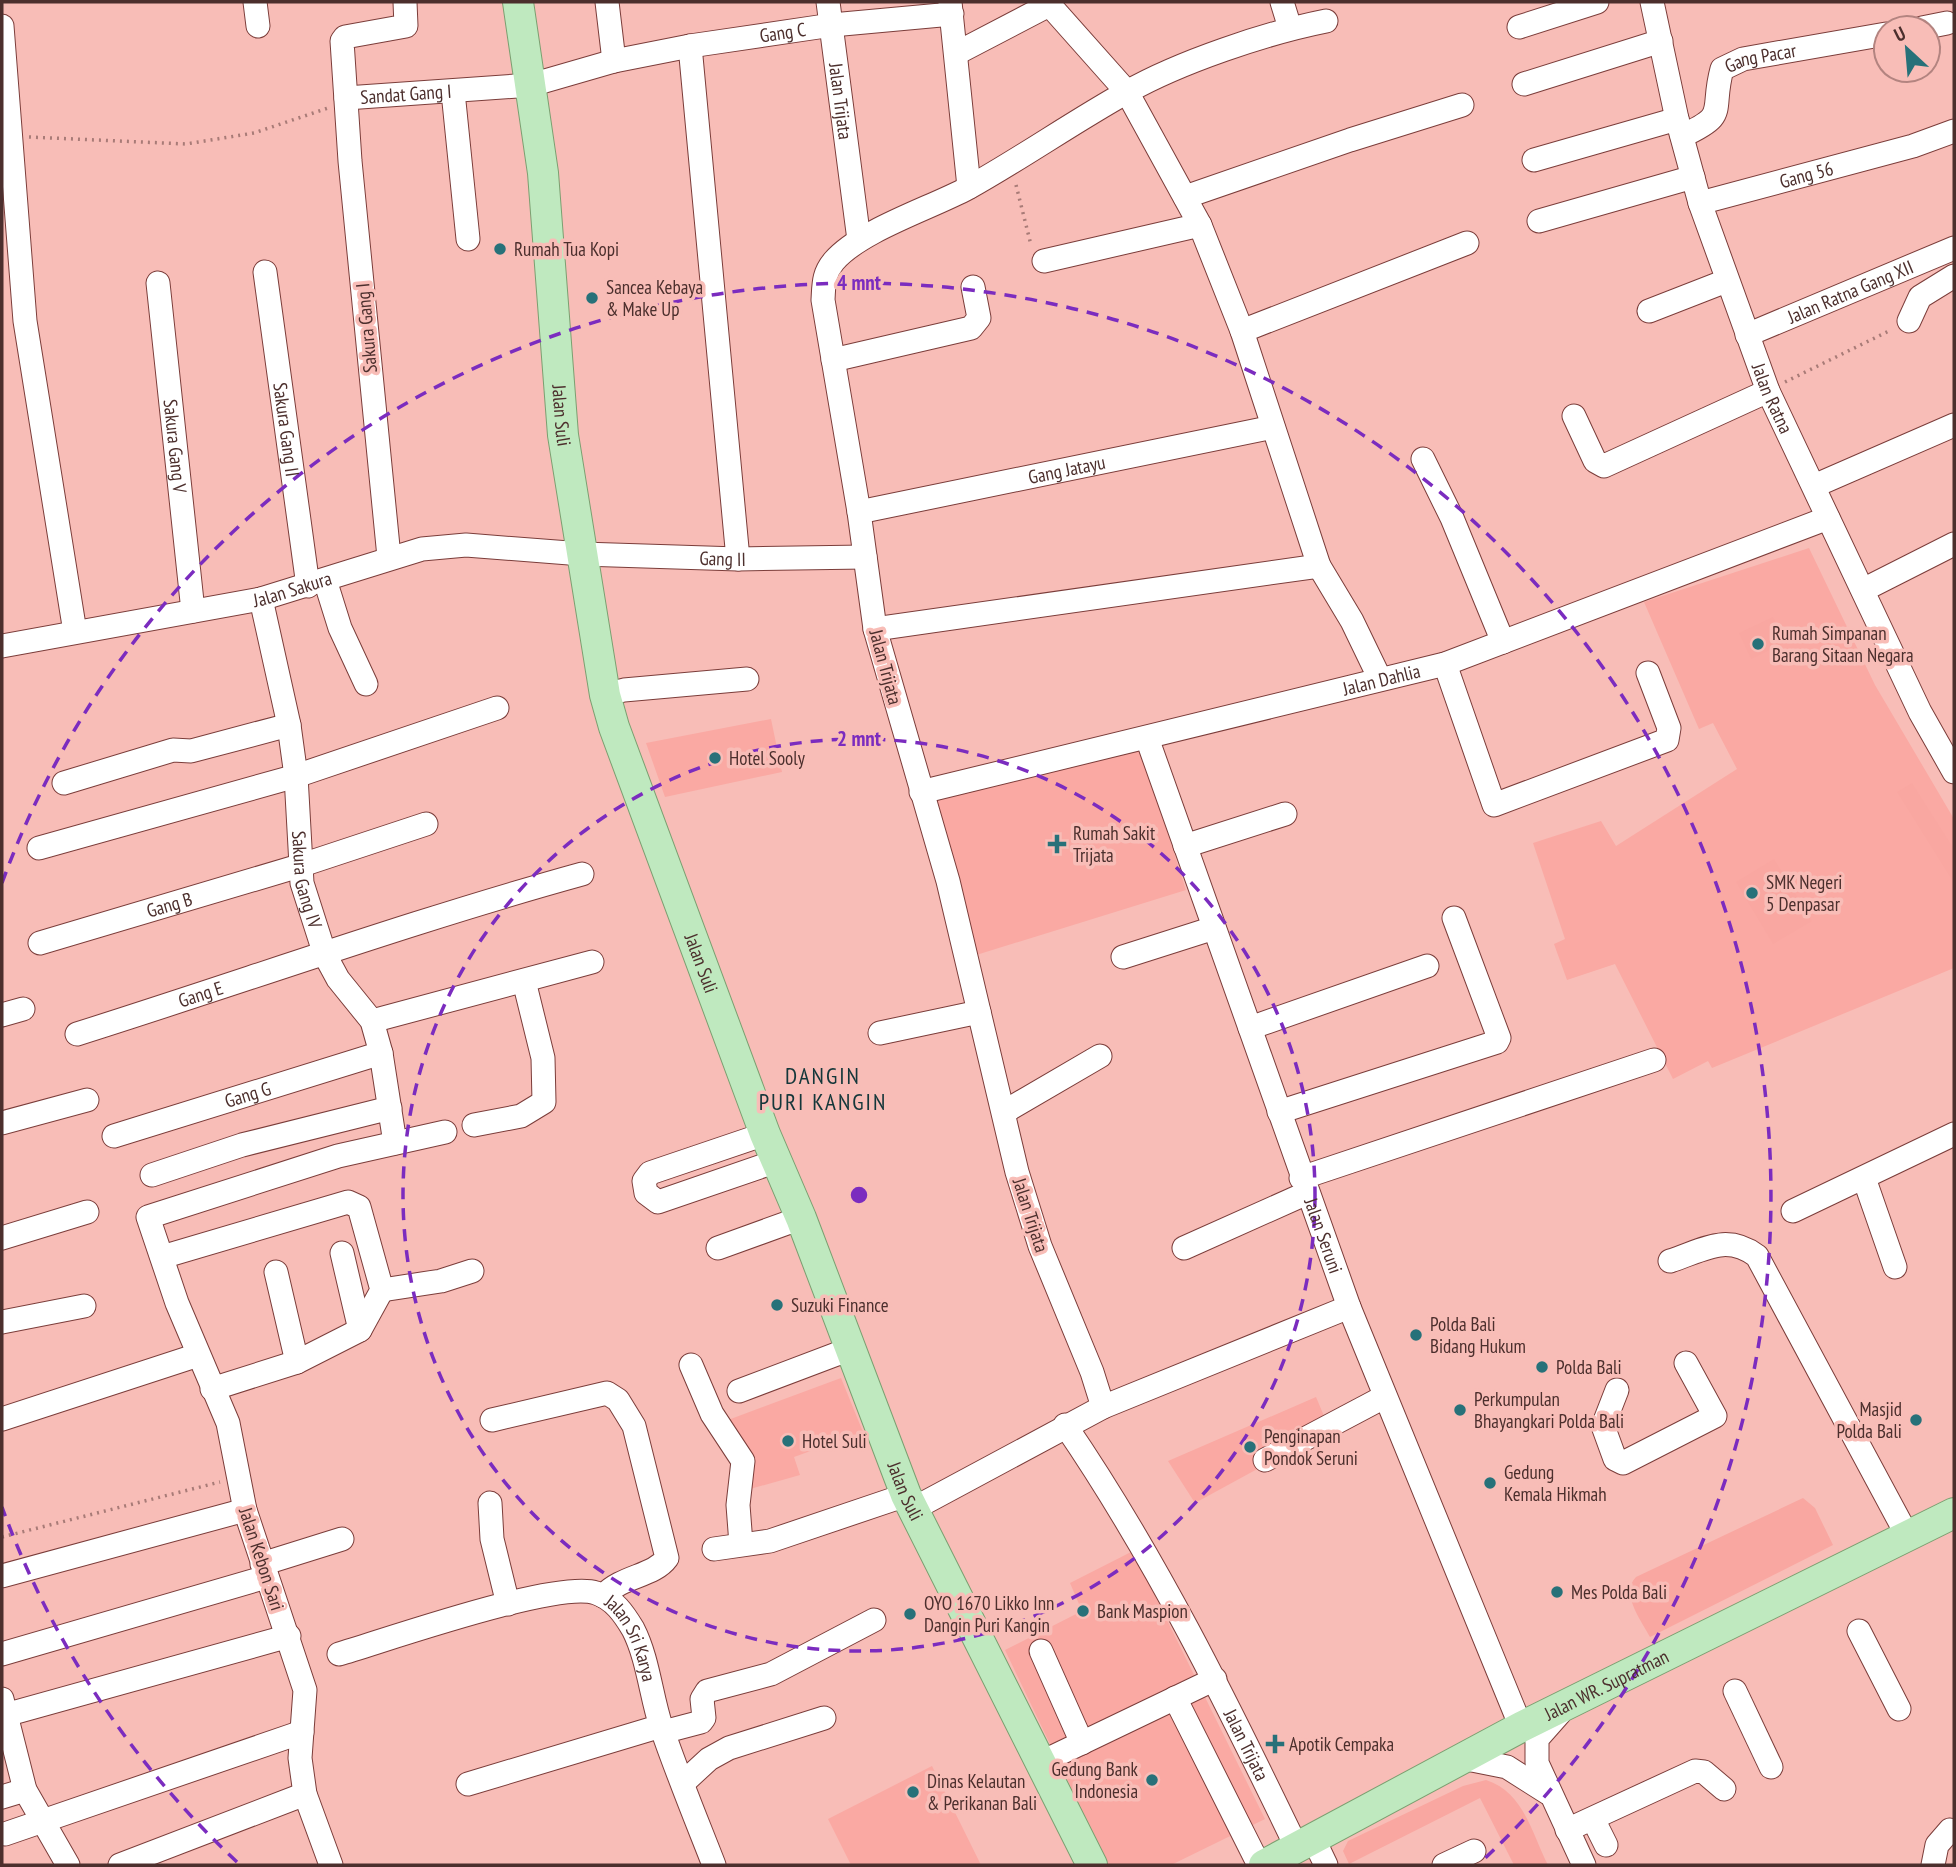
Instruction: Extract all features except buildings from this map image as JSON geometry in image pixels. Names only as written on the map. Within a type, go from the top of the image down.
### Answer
[{"type":"main road","name":"Jalan Suli","points":[[518,2],[531,85],[551,259],[563,435],[605,695],[765,1133],[801,1217],[910,1502],[1092,1865]]},
{"type":"main road","name":"Jalan WR. Supratman","points":[[1261,1865],[1312,1851],[1462,1758],[1954,1513]]},
{"type":"street","points":[[254,2],[258,26]]},
{"type":"street","name":"Sandat Gang I","points":[[405,2],[406,26],[342,38],[346,101],[531,85],[614,61]]},
{"type":"street","points":[[607,2],[614,61]]},
{"type":"street","name":"Jalan Trijata","points":[[828,2],[859,240],[835,260],[824,276],[823,300],[859,512],[875,629],[948,881],[1017,1172],[1040,1246],[1092,1372],[1103,1407]]},
{"type":"street","points":[[1282,2],[1290,28]]},
{"type":"street","points":[[1519,27],[1597,2]]},
{"type":"street","name":"Jalan Ratna","points":[[1653,2],[1679,127],[1700,203],[1746,335],[1768,391],[1920,712],[1954,772]]},
{"type":"street","points":[[957,54],[1048,3],[1127,92],[1200,225],[1242,331],[1319,566],[1352,621],[1380,679]]},
{"type":"street","points":[[951,8],[969,187]]},
{"type":"street","name":"Gang C","points":[[614,61],[690,46],[951,8]]},
{"type":"street","points":[[859,240],[969,187],[1127,92],[1157,77],[1290,28],[1326,21]]},
{"type":"street","points":[[1942,24],[1947,23]]},
{"type":"street","points":[[2,26],[6,137],[25,321],[75,632]]},
{"type":"street","name":"Gang Pacar","points":[[1679,127],[1710,123],[1716,113],[1717,89],[1722,69],[1743,59],[1872,36]]},
{"type":"street","points":[[1524,84],[1661,41]]},
{"type":"street","points":[[690,46],[738,559]]},
{"type":"street","points":[[453,92],[468,239]]},
{"type":"street","name":"Sakura Gang I","points":[[346,101],[388,557]]},
{"type":"street","points":[[1185,197],[1350,139],[1462,105]]},
{"type":"street","points":[[1534,160],[1679,127]]},
{"type":"street","name":"Gang 56","points":[[1700,203],[1913,145],[1954,131]]},
{"type":"street","points":[[1539,220],[1693,177]]},
{"type":"street","points":[[1044,261],[1200,225]]},
{"type":"street","points":[[1242,331],[1466,243]]},
{"type":"street","name":"Jalan Ratna Gang XII","points":[[1746,335],[1954,248]]},
{"type":"street","name":"Sakura Gang II","points":[[265,272],[317,583],[366,684]]},
{"type":"street","points":[[1909,321],[1920,298],[1954,276]]},
{"type":"street","points":[[1650,311],[1726,281]]},
{"type":"street","name":"Sakura Gang V","points":[[158,283],[193,611]]},
{"type":"street","points":[[833,360],[971,328],[979,318],[974,287]]},
{"type":"street","points":[[1574,416],[1595,461],[1604,466],[1768,391]]},
{"type":"street","points":[[1814,486],[1954,425]]},
{"type":"street","name":"Gang Jatayu","points":[[859,512],[1273,427]]},
{"type":"street","points":[[1423,459],[1452,518],[1503,642]]},
{"type":"street","name":"Jalan Dahlia","points":[[921,792],[1445,664],[1828,518]]},
{"type":"street","points":[[1863,590],[1954,544]]},
{"type":"street","name":"Jalan Sakura","points":[[2,646],[261,599],[317,583],[388,557],[422,549],[466,545],[582,554]]},
{"type":"street","name":"Gang II","points":[[582,554],[738,559],[865,557]]},
{"type":"street","points":[[875,629],[1319,566]]},
{"type":"street","name":"Sakura Gang IV","points":[[261,599],[289,726],[296,776],[299,866],[325,956],[338,979],[372,1021],[381,1053],[395,1143]]},
{"type":"street","points":[[1445,664],[1494,804],[1667,740],[1669,728],[1648,673]]},
{"type":"street","points":[[605,695],[624,690],[747,679]]},
{"type":"street","points":[[39,849],[296,776],[497,708]]},
{"type":"street","points":[[64,783],[173,750],[191,751],[289,726]]},
{"type":"street","name":"Jalan Seruni","points":[[1147,738],[1349,1307],[1521,1727]]},
{"type":"street","points":[[1185,846],[1284,814]]},
{"type":"street","name":"Gang B","points":[[40,943],[299,866],[426,824]]},
{"type":"street","name":"Gang E","points":[[77,1034],[325,956],[480,902],[582,874]]},
{"type":"street","points":[[1279,1112],[1497,1042],[1499,1038],[1454,918]]},
{"type":"street","points":[[1123,957],[1214,928]]},
{"type":"street","points":[[372,1021],[592,962]]},
{"type":"street","points":[[1250,1028],[1427,966]]},
{"type":"street","points":[[474,1125],[521,1116],[544,1102],[543,1058],[524,981]]},
{"type":"street","points":[[880,1033],[979,1012]]},
{"type":"street","name":"Gang G","points":[[114,1136],[381,1053]]},
{"type":"street","points":[[1004,1112],[1100,1056]]},
{"type":"street","points":[[1184,1248],[1304,1186],[1654,1060]]},
{"type":"street","points":[[2,1123],[87,1100]]},
{"type":"street","points":[[152,1175],[242,1145],[390,1108]]},
{"type":"street","points":[[395,1143],[445,1132]]},
{"type":"street","points":[[765,1133],[649,1173],[644,1181],[646,1193],[658,1202],[778,1161]]},
{"type":"street","points":[[1793,1211],[1954,1134]]},
{"type":"street","name":"Jalan Kebon Sari","points":[[331,1865],[305,1794],[300,1758],[305,1690],[245,1510],[228,1423],[198,1355],[148,1217],[338,1156],[395,1143]]},
{"type":"street","points":[[1864,1178],[1895,1267]]},
{"type":"street","points":[[162,1257],[352,1202],[359,1207],[382,1290],[360,1330],[297,1362],[212,1389]]},
{"type":"street","points":[[2,1238],[87,1212]]},
{"type":"street","points":[[718,1248],[801,1217]]},
{"type":"street","points":[[1671,1261],[1728,1243],[1741,1244],[1758,1256],[1907,1535]]},
{"type":"street","points":[[342,1252],[360,1330]]},
{"type":"street","points":[[382,1290],[441,1281],[472,1271]]},
{"type":"street","points":[[276,1272],[297,1362]]},
{"type":"street","points":[[2,1322],[84,1306]]},
{"type":"street","points":[[714,1549],[770,1541],[910,1502],[1103,1407],[1349,1307]]},
{"type":"street","points":[[739,1391],[850,1349]]},
{"type":"street","points":[[2,1419],[198,1355]]},
{"type":"street","points":[[1616,1390],[1603,1426],[1615,1459],[1623,1463],[1715,1416],[1686,1363]]},
{"type":"street","points":[[691,1365],[712,1415],[743,1461],[738,1504],[741,1544]]},
{"type":"street","points":[[492,1420],[586,1395],[607,1393],[618,1400],[634,1426],[667,1558],[661,1567],[614,1584],[603,1596]]},
{"type":"street","points":[[1265,1460],[1384,1397]]},
{"type":"street","name":"Jalan Trijata","points":[[1065,1425],[1126,1520],[1312,1851]]},
{"type":"street","points":[[490,1503],[492,1539],[508,1604]]},
{"type":"street","points":[[2,1576],[245,1510]]},
{"type":"street","points":[[2,1654],[264,1571],[342,1539]]},
{"type":"street","name":"Jalan Sri Karya","points":[[340,1654],[508,1604],[577,1590],[603,1596],[614,1603],[634,1633],[662,1729],[714,1865]]},
{"type":"street","points":[[468,1784],[662,1729],[701,1722],[704,1718],[702,1699],[707,1691],[771,1674],[874,1620]]},
{"type":"street","points":[[1859,1632],[1899,1709]]},
{"type":"street","points":[[68,1865],[25,1790],[3,1710],[289,1636]]},
{"type":"street","points":[[1041,1651],[1082,1744]]},
{"type":"street","points":[[1042,1762],[1215,1679]]},
{"type":"street","points":[[1735,1690],[1771,1767]]},
{"type":"street","points":[[1175,1698],[1261,1865]]},
{"type":"street","points":[[1569,1704],[1544,1728],[1535,1749],[1548,1793],[1584,1865]]},
{"type":"street","points":[[683,1783],[709,1759],[729,1748],[824,1718]]},
{"type":"street","points":[[5,1834],[302,1732]]},
{"type":"street","points":[[1462,1758],[1507,1767],[1523,1774],[1548,1793]]},
{"type":"street","points":[[1566,1830],[1695,1771],[1704,1772],[1724,1789]]},
{"type":"street","points":[[2,1797],[25,1790]]},
{"type":"street","points":[[120,1865],[305,1794]]},
{"type":"street","points":[[1593,1819],[1606,1846]]},
{"type":"street","points":[[1933,1865],[1937,1845],[1950,1830]]},
{"type":"street","points":[[1444,1865],[1474,1851]]},
{"type":"path","points":[[6,137],[186,144],[254,133],[346,101]]},
{"type":"path","points":[[1010,162],[1031,247],[1035,256],[1044,261]]},
{"type":"path","points":[[1768,391],[1909,321]]},
{"type":"path","points":[[2,1537],[238,1477]]},
{"type":"shaded area","name":"SMK Negeri 5 Denpasar","points":[[1809,548],[1875,685],[1954,819],[1954,968],[1712,1068],[1708,1061],[1673,1079],[1615,964],[1567,980],[1554,944],[1565,939],[1533,843],[1601,821],[1616,846],[1737,769],[1713,723],[1699,729],[1644,602]]},
{"type":"shaded area","points":[[1773,617],[1785,643],[1751,659],[1739,633]]},
{"type":"shaded area","name":"Hotel Sooly","points":[[771,719],[782,772],[665,797],[646,743]]},
{"type":"shaded area","name":"Rumah Sakit Trijata","points":[[1140,747],[1186,890],[973,956],[930,799]]},
{"type":"shaded area","points":[[1912,783],[1954,849],[1954,883],[1897,792]]},
{"type":"shaded area","points":[[1774,859],[1812,921],[1773,944],[1736,882]]},
{"type":"shaded area","name":"Hotel Suli","points":[[841,1378],[863,1432],[794,1457],[800,1475],[743,1491],[728,1420]]},
{"type":"shaded area","name":"Penginapan Pondok Seruni","points":[[1316,1397],[1324,1416],[1369,1408],[1195,1503],[1168,1461]]},
{"type":"shaded area","points":[[1803,1498],[1815,1508],[1833,1545],[1650,1637],[1631,1599],[1630,1591],[1636,1577]]},
{"type":"shaded area","points":[[1133,1551],[1265,1819],[1171,1865],[1108,1865],[1005,1650],[1082,1611],[1070,1583]]},
{"type":"shaded area","name":"Dinas Kelautan & Perikanan Bali","points":[[932,1766],[981,1865],[851,1865],[828,1819]]},
{"type":"shaded area","points":[[1486,1780],[1499,1786],[1518,1804],[1548,1865],[1514,1865],[1480,1798],[1349,1864],[1343,1851],[1348,1841],[1463,1786]]},
{"type":"place","name":"Rumah Tua Kopi","points":[[500,249]]},
{"type":"place","name":"Sancea Kebaya & Make Up","points":[[592,298]]},
{"type":"place","name":"Rumah Simpanan Barang Sitaan Negara","points":[[1758,644]]},
{"type":"place","name":"Hotel Sooly","points":[[715,758]]},
{"type":"place","name":"Rumah Sakit Trijata","points":[[1057,844]]},
{"type":"place","name":"SMK Negeri 5 Denpasar","points":[[1752,893]]},
{"type":"place","name":"Suzuki Finance","points":[[777,1305]]},
{"type":"place","name":"Polda Bali Bidang Hukum","points":[[1416,1335]]},
{"type":"place","name":"Polda Bali","points":[[1542,1367]]},
{"type":"place","name":"Perkumpulan Bhayangkari Polda Bali","points":[[1460,1410]]},
{"type":"place","name":"Masjid Polda Bali","points":[[1916,1420]]},
{"type":"place","name":"Hotel Suli","points":[[788,1441]]},
{"type":"place","name":"Penginapan Pondok Seruni","points":[[1250,1447]]},
{"type":"place","name":"Gedung Kemala Hikmah","points":[[1490,1483]]},
{"type":"place","name":"Mes Polda Bali","points":[[1557,1592]]},
{"type":"place","name":"Bank Maspion","points":[[1083,1611]]},
{"type":"place","name":"OYO 1670 Likko Inn Dangin Puri Kangin","points":[[910,1614]]},
{"type":"place","name":"Apotik Cempaka","points":[[1275,1744]]},
{"type":"place","name":"Gedung Bank Indonesia","points":[[1152,1780]]},
{"type":"place","name":"Dinas Kelautan & Perikanan Bali","points":[[913,1792]]},
{"type":"district","name":"DANGIN PURI KANGIN","points":[[823,1089]]}]
